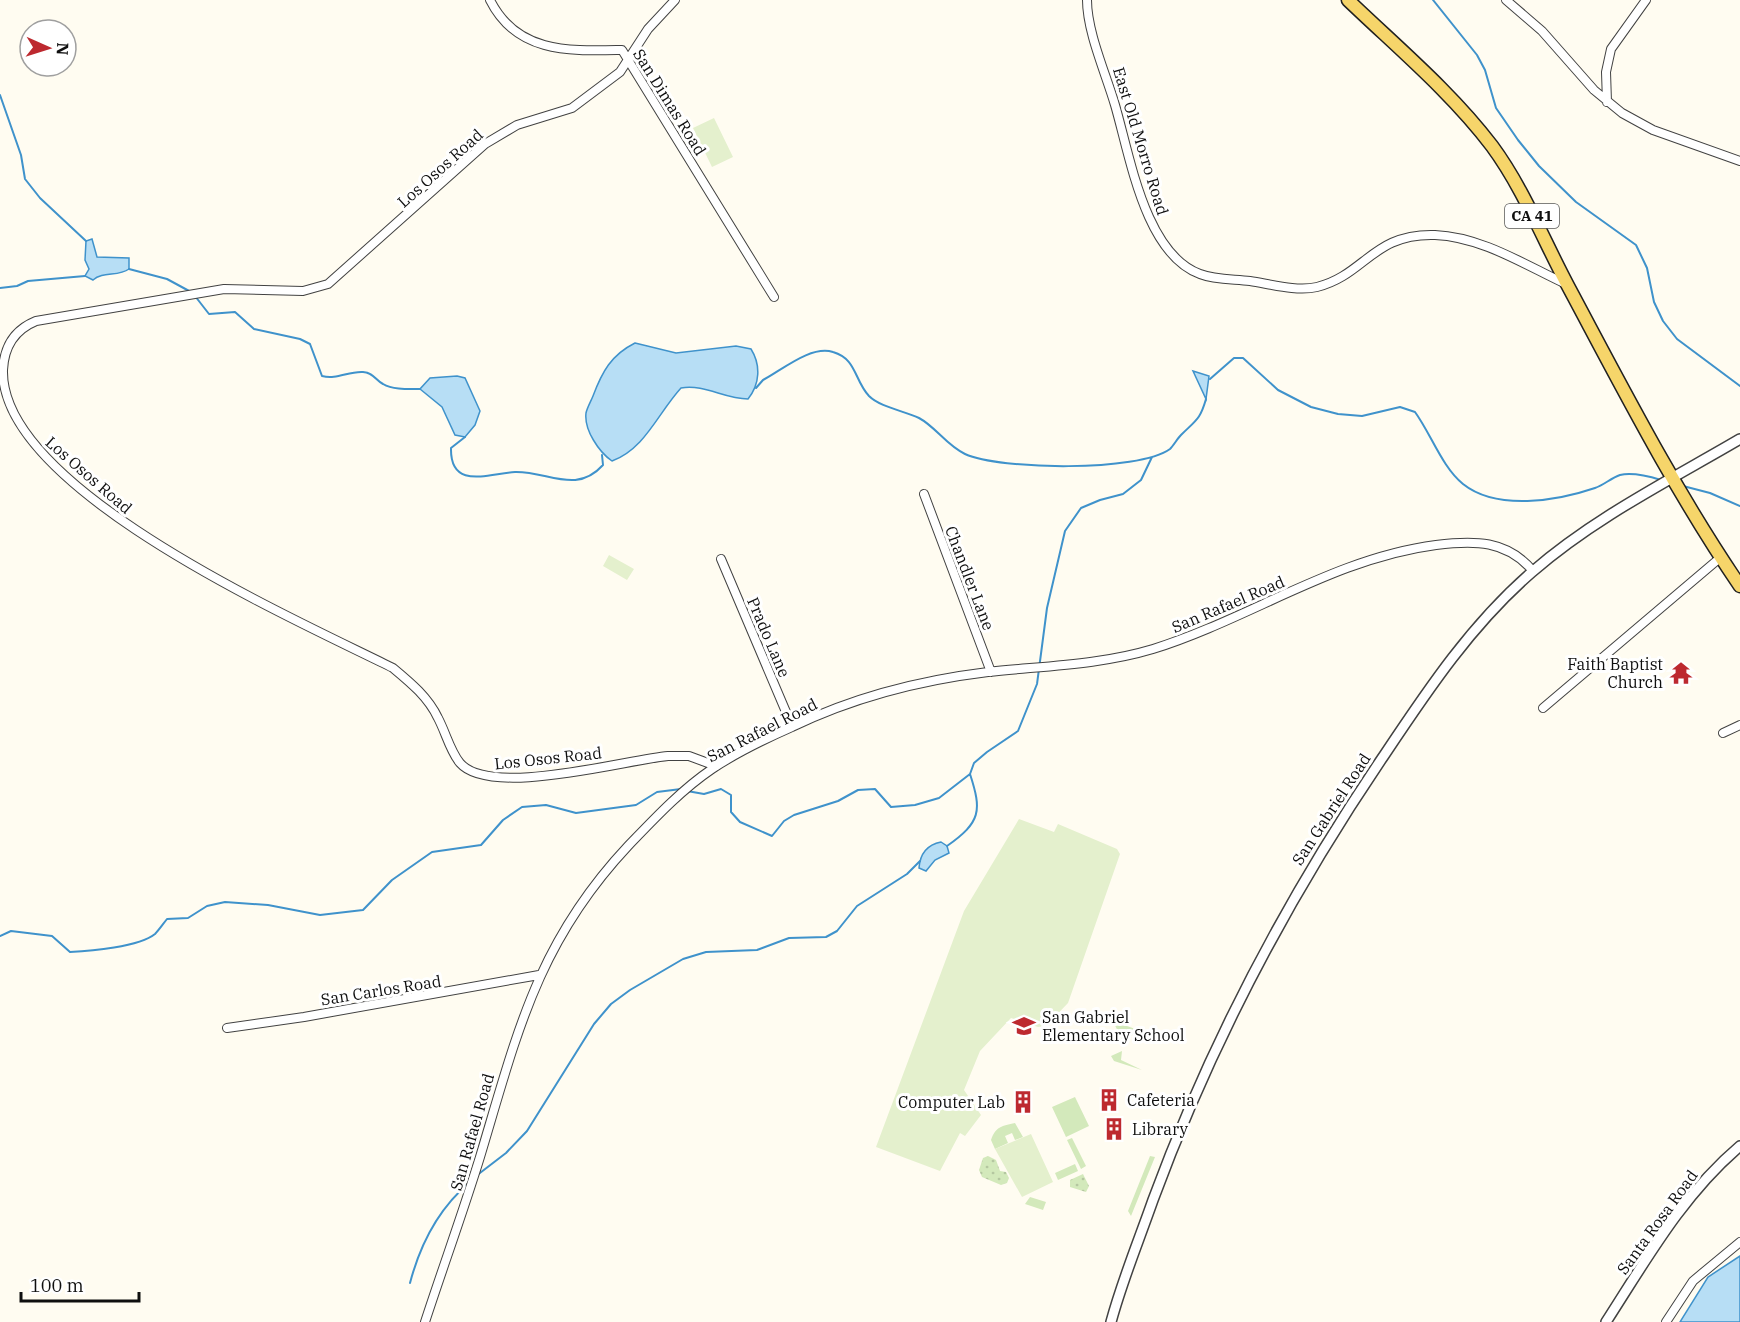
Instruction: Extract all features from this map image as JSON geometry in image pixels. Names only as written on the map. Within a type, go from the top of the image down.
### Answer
[{"type":"main road","name":"CA 41","points":[[1348,0],[1464,112],[1492,147],[1515,183],[1674,478],[1740,586]]},
{"type":"street","name":"San Dimas Road","points":[[490,0],[509,25],[537,43],[566,51],[622,50],[774,297]]},
{"type":"street","name":"Los Osos Road","points":[[675,0],[648,29],[620,72],[572,108],[517,125],[485,144],[328,284],[303,291],[224,289],[36,321],[19,330],[9,344],[5,354],[4,388],[12,413],[34,446],[113,516],[168,551],[405,676],[434,710],[460,763],[474,774],[499,779],[669,756],[689,756],[716,766]]},
{"type":"street","name":"East Old Morro Road","points":[[1088,0],[1094,33],[1149,218],[1171,253],[1192,270],[1211,277],[1315,288],[1336,279],[1389,242],[1408,237],[1435,235],[1454,237],[1482,245],[1568,285]]},
{"type":"street","points":[[1506,0],[1542,31],[1578,73],[1607,102],[1653,130],[1740,161]]},
{"type":"street","points":[[1607,102],[1606,72],[1611,49],[1646,0]]},
{"type":"street","name":"San Gabriel Road","points":[[1111,1322],[1134,1251],[1194,1092],[1239,999],[1298,890],[1344,813],[1445,663],[1494,608],[1533,571],[1572,541],[1740,439]]},
{"type":"street","name":"Chandler Lane","points":[[924,494],[991,672]]},
{"type":"street","name":"San Rafael Road","points":[[425,1322],[468,1195],[510,1050],[539,975],[564,930],[601,877],[656,817],[716,766],[792,726],[829,711],[927,683],[1151,650],[1187,637],[1345,569],[1397,552],[1458,542],[1493,544],[1517,555],[1533,571]]},
{"type":"street","points":[[1543,708],[1721,558]]},
{"type":"street","name":"Prado Lane","points":[[721,559],[792,726]]},
{"type":"street","points":[[1723,733],[1740,725]]},
{"type":"street","name":"San Carlos Road","points":[[227,1028],[304,1017],[539,975]]},
{"type":"street","name":"Santa Rosa Road","points":[[1606,1322],[1670,1224],[1712,1170],[1740,1146]]},
{"type":"street","points":[[1666,1322],[1693,1281],[1740,1242]]},
{"type":"green space","points":[[714,118],[733,157],[712,167],[693,128]]},
{"type":"green space","points":[[609,555],[634,569],[627,580],[603,566]]},
{"type":"green space","points":[[1019,819],[1054,832],[1058,824],[1117,849],[1120,854],[1068,1003],[1046,1026],[1038,1027],[1011,1018],[980,1051],[964,1090],[981,1115],[965,1136],[960,1133],[940,1171],[876,1147],[964,911]]},
{"type":"green space","points":[[1113,1021],[1141,1031],[1122,1040]]},
{"type":"green space","points":[[1122,1051],[1121,1060],[1142,1070],[1114,1061],[1111,1056]]},
{"type":"green space","points":[[1075,1097],[1089,1126],[1066,1137],[1052,1107]]},
{"type":"green space","points":[[1015,1123],[1023,1137],[1015,1140],[1012,1133],[1005,1136],[1008,1143],[995,1149],[991,1140],[997,1129]]},
{"type":"green space","points":[[1031,1134],[1053,1182],[1022,1197],[995,1149]]},
{"type":"green space","points":[[1072,1138],[1086,1166],[1081,1169],[1067,1140]]},
{"type":"green space","points":[[988,1156],[996,1160],[1000,1171],[1006,1172],[1009,1178],[1007,1183],[1001,1185],[982,1177],[979,1170],[983,1158]]},
{"type":"green space","points":[[1150,1156],[1155,1157],[1131,1216],[1128,1211]]},
{"type":"green space","points":[[1075,1164],[1078,1171],[1058,1180],[1055,1173]]},
{"type":"green space","points":[[1083,1174],[1089,1186],[1086,1192],[1070,1187],[1070,1180]]},
{"type":"green space","points":[[1030,1197],[1046,1202],[1043,1210],[1025,1204]]},
{"type":"water","points":[[92,239],[97,257],[129,258],[129,269],[93,280],[85,276],[89,269],[85,260],[86,241]]},
{"type":"water","points":[[635,343],[676,353],[736,346],[751,349],[758,368],[755,387],[748,399],[698,388],[681,388],[642,439],[633,448],[612,461],[593,440],[587,426],[586,413],[608,365]]},
{"type":"water","points":[[1193,371],[1209,376],[1206,399]]},
{"type":"water","points":[[457,376],[465,378],[480,411],[475,425],[465,437],[455,435],[442,407],[420,389],[430,378]]},
{"type":"water","points":[[941,842],[947,846],[949,853],[935,860],[926,871],[919,868],[925,851],[931,845]]},
{"type":"water","points":[[1740,1256],[1740,1322],[1680,1322],[1708,1277]]},
{"type":"waterway","points":[[1433,0],[1477,55],[1485,70],[1496,108],[1518,140],[1539,166],[1576,202],[1636,245],[1647,268],[1654,302],[1663,321],[1677,339],[1740,386]]},
{"type":"waterway","points":[[0,95],[21,155],[25,179],[40,198],[86,241]]},
{"type":"waterway","points":[[129,269],[167,279],[191,292]]},
{"type":"waterway","points":[[0,288],[17,286],[28,281],[85,276]]},
{"type":"waterway","points":[[195,296],[209,314],[235,312],[254,329],[300,339],[310,344],[322,376],[333,377],[363,372],[387,386],[420,389]]},
{"type":"waterway","points":[[756,388],[763,380],[806,355],[815,352],[833,352],[847,360],[864,390],[874,400],[919,418],[965,454],[983,459],[1037,466],[1100,465],[1129,462],[1153,456],[1170,449],[1197,419],[1206,399]]},
{"type":"waterway","points":[[1210,379],[1234,358],[1243,358],[1278,390],[1311,407],[1338,414],[1362,416],[1400,407],[1415,412],[1443,460],[1456,477],[1477,492],[1493,498],[1528,501],[1563,497],[1595,488],[1625,474],[1661,480]]},
{"type":"waterway","points":[[465,437],[451,448],[452,461],[457,470],[464,475],[484,476],[515,472],[561,479],[582,479],[593,474],[603,465],[602,455]]},
{"type":"waterway","points":[[687,791],[704,794],[721,789],[731,795],[731,812],[740,822],[772,836],[784,821],[794,815],[838,801],[858,790],[875,789],[891,807],[915,805],[939,798],[970,774],[974,763],[1018,731],[1037,684],[1047,608],[1065,531],[1081,508],[1123,494],[1141,480],[1152,457]]},
{"type":"waterway","points":[[1683,486],[1710,493],[1740,506]]},
{"type":"waterway","points":[[947,846],[967,830],[976,815],[976,797],[970,774]]},
{"type":"waterway","points":[[0,936],[11,931],[52,936],[70,952],[114,948],[138,942],[155,934],[167,919],[188,918],[207,906],[225,902],[268,905],[320,915],[363,910],[392,880],[432,852],[481,845],[503,820],[522,807],[546,805],[576,813],[636,805],[657,792],[681,789]]},
{"type":"waterway","points":[[476,1176],[506,1153],[527,1131],[594,1024],[611,1004],[630,990],[683,959],[706,952],[757,950],[789,938],[826,937],[837,931],[857,906],[907,874],[920,861]]},
{"type":"waterway","points":[[410,1283],[419,1255],[432,1228],[449,1203],[470,1182]]},
{"type":"place","name":"Faith Baptist Church","points":[[1681,673]]},
{"type":"place","name":"San Gabriel Elementary School","points":[[1024,1026]]},
{"type":"place","name":"Cafeteria","points":[[1109,1100]]},
{"type":"place","name":"Computer Lab","points":[[1023,1102]]},
{"type":"place","name":"Library","points":[[1114,1129]]}]
